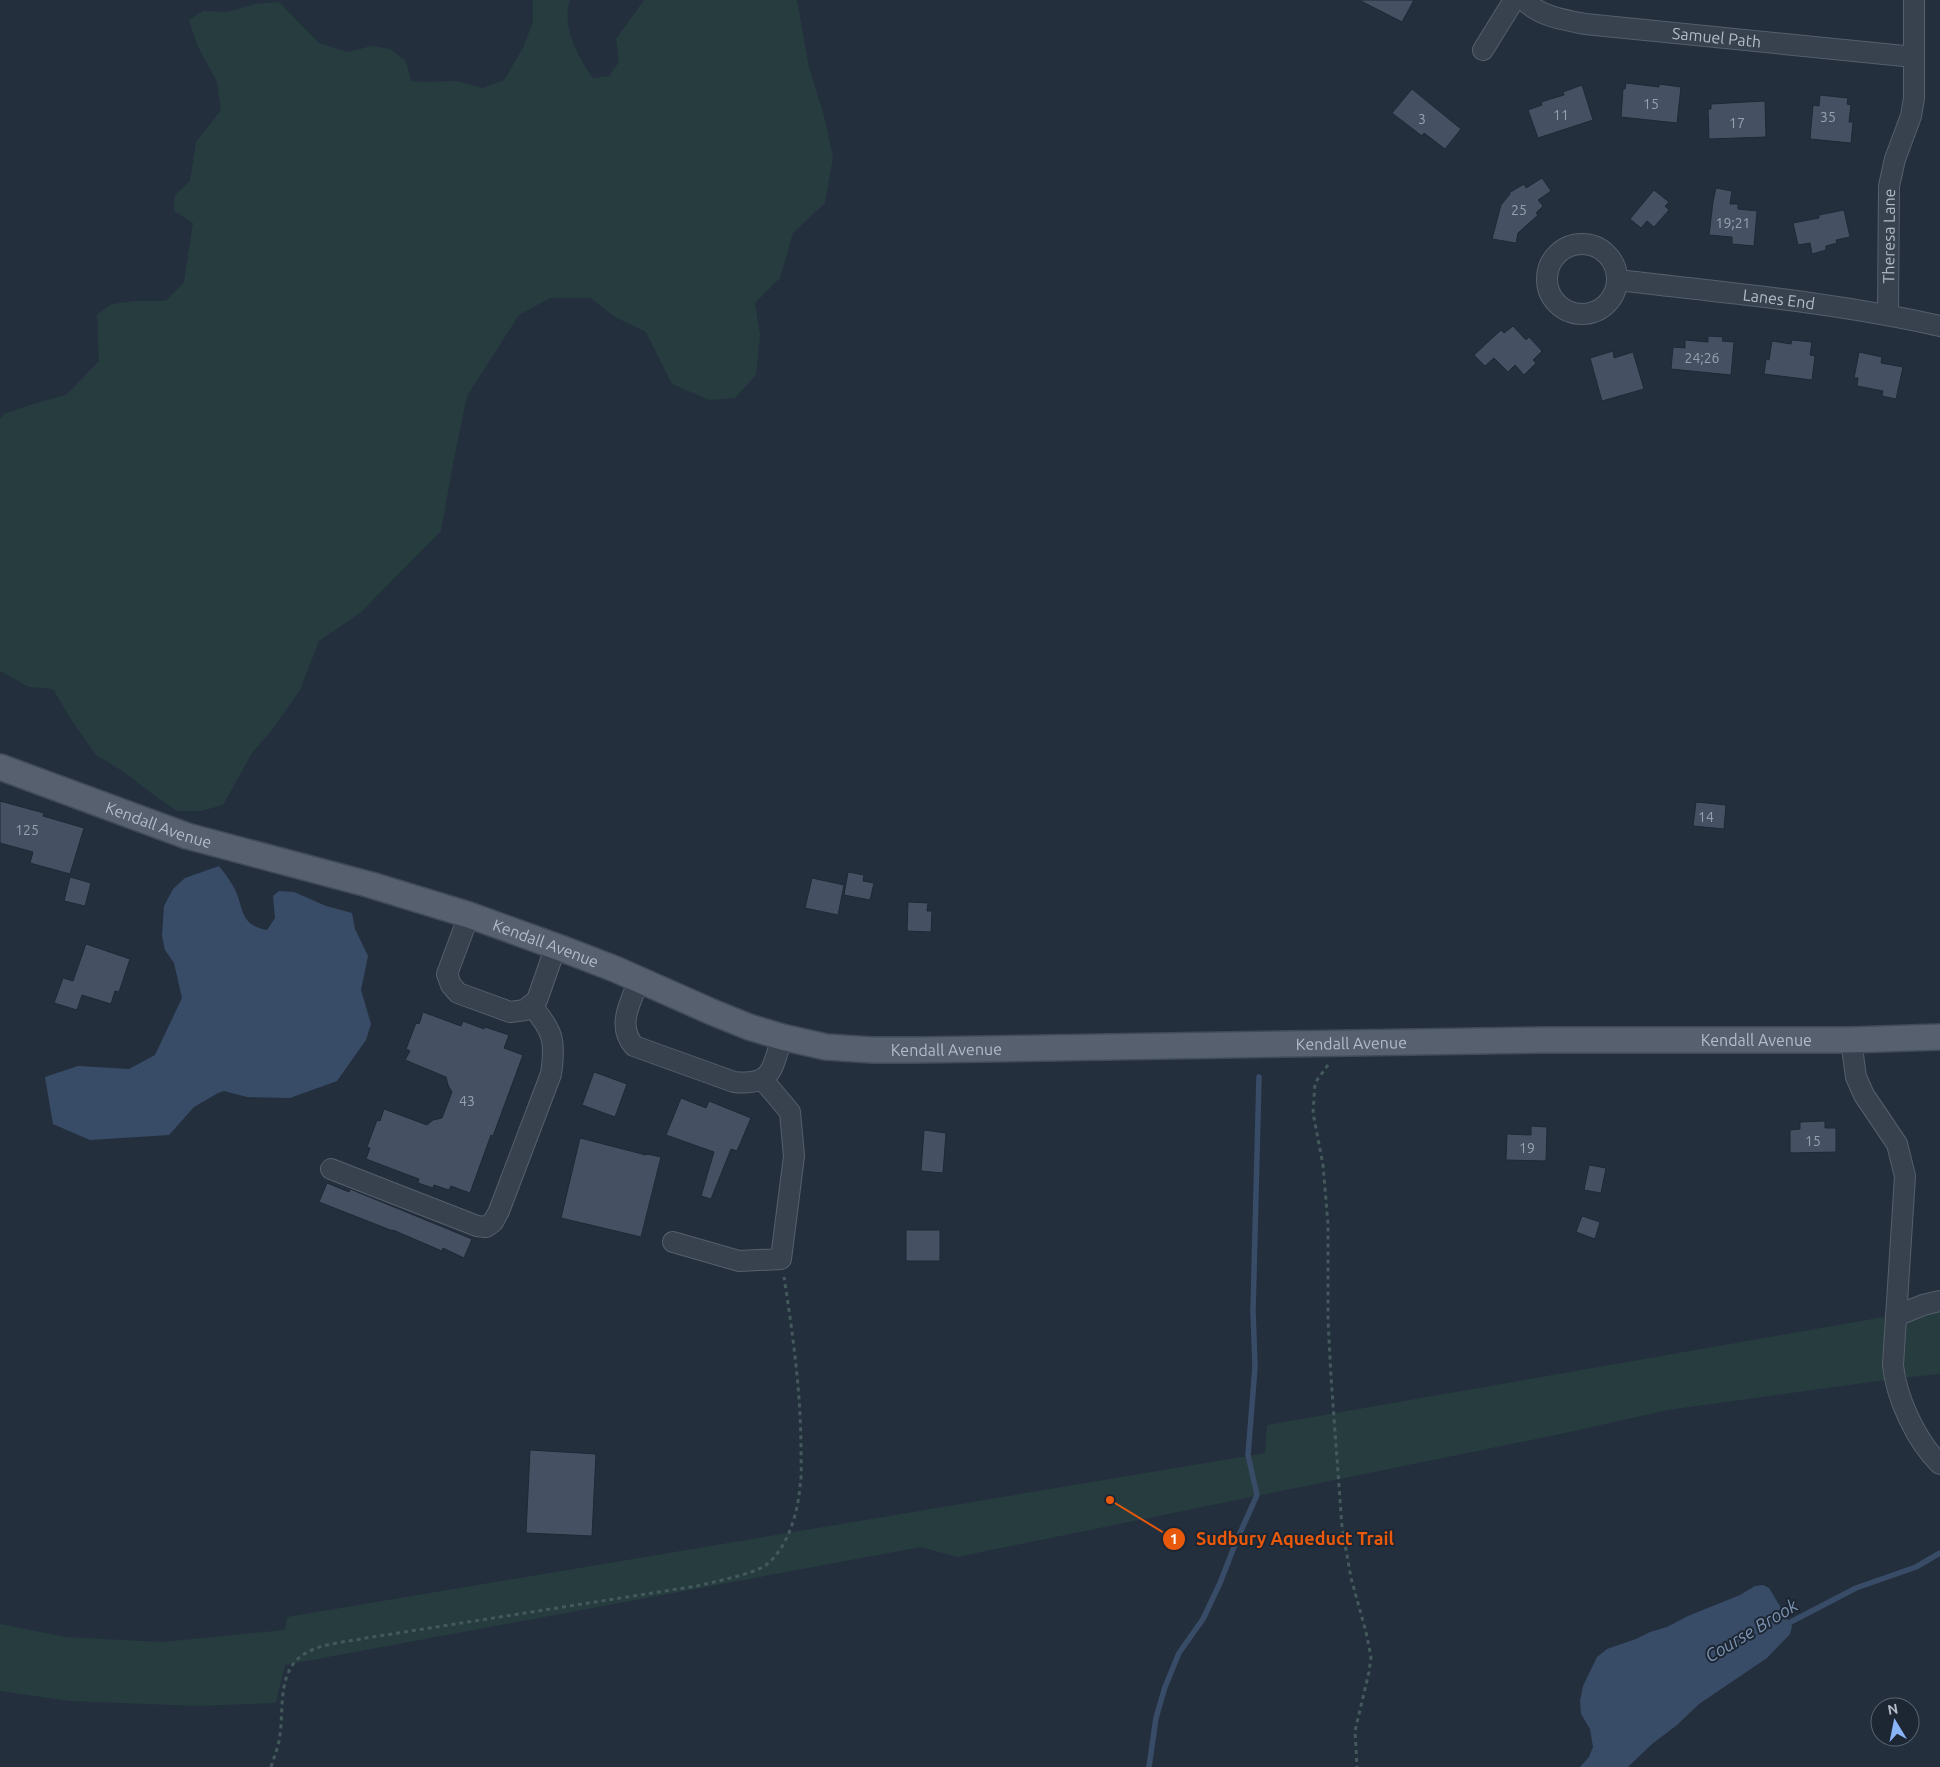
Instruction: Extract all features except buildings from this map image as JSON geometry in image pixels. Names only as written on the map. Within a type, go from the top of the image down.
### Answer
[{"type":"main road","name":"Kendall Avenue","points":[[0,767],[187,836],[371,885],[469,915],[556,946],[749,1027],[826,1047],[872,1050],[1601,1040],[1851,1040],[1940,1037]]},
{"type":"street","points":[[1483,50],[1514,0]]},
{"type":"street","name":"Samuel Path","points":[[1524,0],[1544,14],[1585,24],[1914,58]]},
{"type":"street","name":"Theresa Lane","points":[[1888,314],[1889,186],[1895,159],[1911,116],[1914,98],[1914,0]]},
{"type":"street","name":"Lanes End","points":[[1618,280],[1813,302],[1888,314],[1940,326]]},
{"type":"street","points":[[469,915],[447,974],[451,985],[458,993],[510,1012],[525,1010],[537,1000],[556,946]]},
{"type":"street","points":[[640,980],[625,1017],[625,1029],[628,1039],[634,1046],[734,1082],[750,1084],[763,1080],[772,1071],[782,1037]]},
{"type":"street","points":[[331,1169],[477,1226],[486,1227],[493,1222],[499,1211],[551,1074],[555,1051],[552,1036],[545,1021],[531,1005]]},
{"type":"street","points":[[1851,1040],[1856,1077],[1864,1095],[1897,1144],[1906,1176],[1893,1365],[1895,1382],[1904,1408],[1921,1438],[1940,1464]]},
{"type":"street","points":[[673,1242],[739,1261],[781,1259],[794,1156],[790,1112],[763,1080]]},
{"type":"street","points":[[1896,1316],[1922,1305],[1940,1301]]},
{"type":"path","points":[[1345,1043],[1315,1083],[1313,1113],[1323,1165],[1328,1224],[1328,1320],[1342,1528],[1351,1578],[1371,1656],[1370,1672],[1355,1732],[1357,1767]]},
{"type":"path","points":[[271,1767],[279,1740],[282,1692],[290,1668],[306,1653],[331,1645],[366,1638],[697,1586],[737,1576],[765,1566],[779,1552],[793,1522],[800,1487],[801,1424],[792,1333],[781,1259]]},
{"type":"green space","points":[[533,0],[570,0],[568,10],[569,31],[582,61],[593,78],[609,76],[619,62],[616,39],[644,0],[797,0],[809,68],[823,112],[833,157],[825,203],[793,233],[780,278],[755,303],[760,335],[756,375],[735,398],[709,400],[672,384],[646,332],[615,317],[590,298],[550,298],[519,315],[467,396],[441,531],[360,613],[319,641],[300,690],[272,730],[252,753],[223,805],[201,811],[177,811],[124,772],[96,755],[70,718],[53,689],[29,687],[0,671],[0,419],[4,414],[66,395],[99,361],[97,314],[112,304],[135,301],[166,301],[184,282],[193,223],[174,211],[175,195],[190,181],[196,142],[221,110],[217,82],[197,45],[189,20],[203,11],[227,12],[255,4],[279,2],[319,43],[347,52],[372,46],[390,49],[406,61],[411,81],[456,81],[483,88],[504,80],[523,48],[533,22]]},
{"type":"green space","points":[[1940,1312],[1940,1374],[1668,1410],[1556,1435],[957,1557],[921,1547],[285,1665],[276,1703],[198,1706],[69,1701],[0,1691],[0,1624],[66,1637],[162,1642],[285,1630],[287,1617],[1265,1453],[1267,1425],[1884,1317]]},
{"type":"water","points":[[219,866],[233,886],[247,919],[258,928],[267,930],[275,918],[273,896],[279,891],[294,892],[326,906],[352,913],[355,929],[368,956],[361,990],[371,1024],[366,1040],[337,1081],[290,1098],[247,1097],[224,1091],[194,1107],[169,1135],[90,1140],[53,1124],[45,1077],[78,1066],[129,1069],[155,1055],[182,998],[174,963],[165,950],[162,936],[164,906],[173,889],[185,878]]},
{"type":"water","points":[[1763,1585],[1769,1588],[1792,1626],[1790,1634],[1767,1658],[1699,1704],[1628,1767],[1580,1767],[1589,1757],[1593,1747],[1590,1729],[1581,1714],[1580,1701],[1583,1686],[1597,1657],[1607,1649],[1667,1627],[1688,1616],[1740,1595],[1755,1586]]},
{"type":"waterway","points":[[1149,1767],[1156,1718],[1165,1687],[1179,1653],[1203,1619],[1257,1495],[1248,1455],[1255,1367],[1253,1311],[1259,1077]]},
{"type":"waterway","name":"Course Brook","points":[[1783,1626],[1856,1588],[1916,1567],[1940,1553]]},
{"type":"place","name":"Sudbury Aqueduct Trail","points":[[1110,1500]]}]
